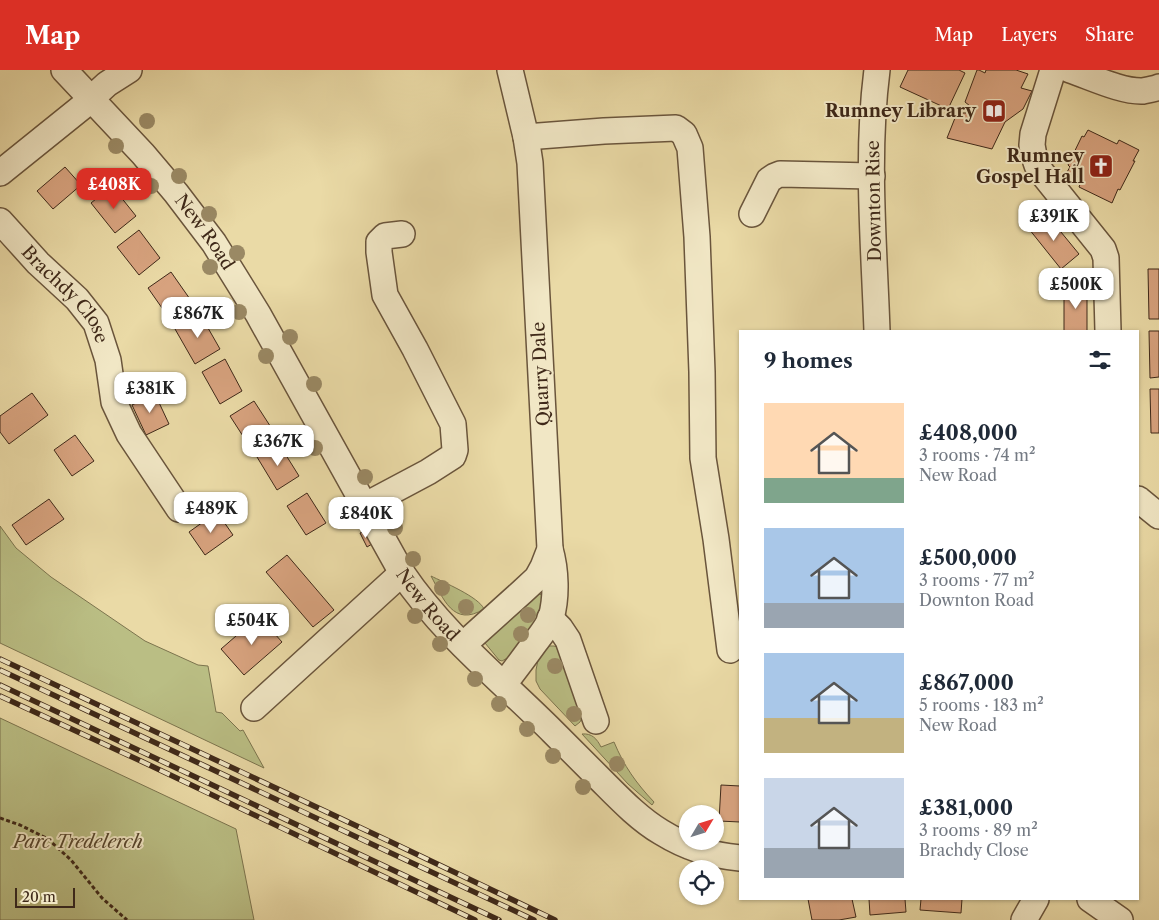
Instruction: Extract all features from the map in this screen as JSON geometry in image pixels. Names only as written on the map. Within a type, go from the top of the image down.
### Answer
[{"type":"street","name":"New Road","points":[[64,70],[143,154],[214,243],[258,314],[402,573],[441,624],[639,816],[660,832],[680,843],[720,856],[739,858]]},
{"type":"street","points":[[0,173],[107,84],[129,70]]},
{"type":"street","name":"Quarry Dale","points":[[463,646],[537,578],[550,549],[530,162],[510,70]]},
{"type":"street","name":"Downton Rise","points":[[877,330],[872,176],[873,124],[878,70]]},
{"type":"street","points":[[1053,70],[1033,134],[1034,156],[1042,173],[1103,249],[1106,258],[1108,330]]},
{"type":"street","points":[[1070,70],[1131,90],[1143,91],[1159,88]]},
{"type":"street","points":[[526,137],[676,128],[684,134],[690,148],[697,237],[703,458],[716,539],[730,650]]},
{"type":"street","points":[[752,214],[769,180],[780,174],[872,176]]},
{"type":"street","name":"Brachdy Close","points":[[0,221],[38,263],[77,299],[96,323],[108,360],[114,402],[129,434],[179,509]]},
{"type":"street","points":[[364,506],[436,467],[453,456],[454,450],[453,424],[385,295],[379,242],[385,236],[402,234]]},
{"type":"street","points":[[1139,500],[1159,516]]},
{"type":"street","points":[[504,684],[545,630],[550,618],[554,602],[555,583],[550,549]]},
{"type":"street","points":[[254,708],[402,573]]},
{"type":"street","points":[[550,618],[568,640],[596,721]]},
{"type":"street","points":[[1024,920],[1035,900]]},
{"type":"street","points":[[1091,900],[1120,920]]},
{"type":"path","points":[[0,818],[20,825],[48,839],[71,860],[102,898],[127,920]]},
{"type":"green space","points":[[0,526],[16,548],[51,577],[145,641],[198,665],[208,666],[216,712],[222,713],[240,731],[243,730],[264,768],[0,643]]},
{"type":"green space","points":[[431,576],[468,595],[481,604],[484,609],[473,614],[464,615],[457,613],[445,601]]},
{"type":"green space","points":[[534,594],[540,594],[545,598],[540,621],[509,657],[502,661],[499,660],[485,643],[486,639]]},
{"type":"green space","points":[[549,646],[560,648],[584,713],[580,722],[575,726],[540,689],[536,681],[538,660]]},
{"type":"green space","name":"Parc Tredelerch","points":[[0,718],[236,829],[254,920],[0,920]]},
{"type":"green space","points":[[582,734],[589,734],[594,737],[601,747],[614,742],[631,774],[654,802],[652,805],[628,784]]},
{"type":"building","points":[[908,70],[959,70],[965,73],[948,109],[900,87]]},
{"type":"building","name":"Rumney Library","points":[[977,70],[985,73],[986,70],[1016,70],[1028,74],[1021,88],[1032,91],[1023,109],[1005,122],[992,149],[947,138],[957,113],[966,113],[970,106],[965,102]]},
{"type":"building","name":"Rumney Gospel Hall","points":[[1088,130],[1117,144],[1119,140],[1139,150],[1112,203],[1079,187],[1082,179],[1067,172],[1070,167],[1068,165],[1082,136],[1084,137]]},
{"type":"building","points":[[65,167],[81,185],[53,209],[37,191]]},
{"type":"building","points":[[112,186],[136,216],[115,233],[91,203]]},
{"type":"building","points":[[1047,215],[1079,254],[1061,269],[1029,229]]},
{"type":"building","points":[[139,230],[160,258],[139,275],[117,247]]},
{"type":"building","points":[[1148,269],[1159,269],[1159,319],[1149,319]]},
{"type":"building","points":[[171,272],[192,302],[169,318],[148,288]]},
{"type":"building","points":[[1064,288],[1087,288],[1087,330],[1064,330]]},
{"type":"building","points":[[200,314],[220,349],[195,364],[175,329]]},
{"type":"building","points":[[1149,331],[1159,331],[1159,377],[1150,378]]},
{"type":"building","points":[[225,359],[242,391],[220,404],[202,372]]},
{"type":"building","points":[[1150,389],[1159,389],[1159,433],[1151,433]]},
{"type":"building","points":[[32,393],[48,415],[9,444],[0,432],[0,416]]},
{"type":"building","points":[[155,394],[169,424],[146,435],[132,405]]},
{"type":"building","points":[[254,401],[274,432],[250,447],[230,416]]},
{"type":"building","points":[[75,435],[94,461],[72,476],[54,450]]},
{"type":"building","points":[[279,444],[299,476],[277,490],[257,457]]},
{"type":"building","points":[[307,493],[326,523],[306,535],[287,506]]},
{"type":"building","points":[[49,499],[64,519],[26,545],[12,525]]},
{"type":"building","points":[[217,512],[233,535],[205,555],[189,532]]},
{"type":"building","points":[[365,531],[372,544],[367,547],[360,533]]},
{"type":"building","points":[[287,555],[334,610],[313,627],[266,572]]},
{"type":"building","points":[[259,616],[282,642],[244,675],[221,649]]},
{"type":"building","points":[[721,785],[739,786],[739,822],[724,821],[724,805],[720,805]]},
{"type":"building","points":[[808,900],[852,900],[856,917],[839,920],[812,920]]},
{"type":"building","points":[[869,900],[905,900],[906,912],[870,915]]},
{"type":"building","points":[[921,900],[962,900],[961,913],[920,910]]},
{"type":"railway","points":[[0,659],[555,920]]},
{"type":"railway","points":[[0,670],[534,920]]},
{"type":"railway","points":[[0,685],[499,920]]},
{"type":"railway","points":[[0,696],[475,920]]},
{"type":"place","name":"Rumney Library","points":[[994,111]]},
{"type":"place","name":"Rumney Gospel Hall","points":[[1101,166]]}]
